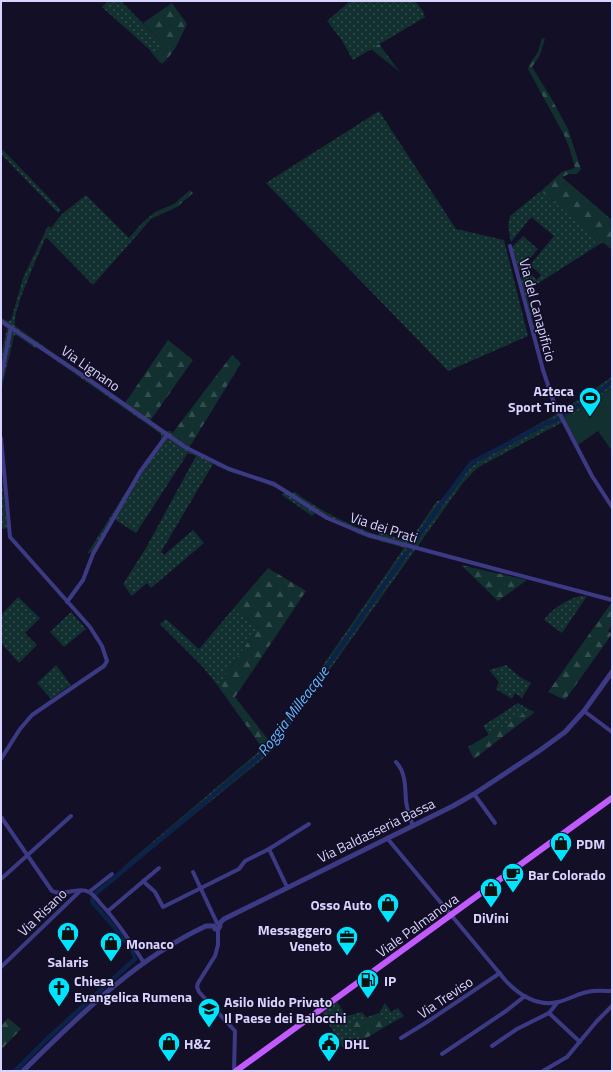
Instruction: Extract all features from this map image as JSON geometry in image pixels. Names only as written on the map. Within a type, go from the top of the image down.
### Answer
[{"type":"main road","name":"Viale Palmanova","points":[[235,1071],[612,798]]},
{"type":"street","name":"Via del Canapificio","points":[[510,246],[543,370],[559,416],[592,476],[612,507]]},
{"type":"street","name":"Via Lignano","points":[[1,321],[167,435]]},
{"type":"street","points":[[1,377],[11,327]]},
{"type":"street","points":[[67,602],[83,580],[93,554],[140,472],[167,435]]},
{"type":"street","name":"Via dei Prati","points":[[167,435],[185,447],[229,470],[274,484],[327,518],[368,536],[612,600]]},
{"type":"street","points":[[1,438],[10,537],[94,632],[104,651],[106,659],[106,663],[102,668],[32,715],[20,729],[1,759]]},
{"type":"street","name":"Via Baldasseria Bassa","points":[[23,1071],[108,991],[144,963],[206,926],[217,926],[222,920],[453,806],[474,794],[557,739],[584,711],[612,672]]},
{"type":"street","points":[[584,711],[612,732]]},
{"type":"street","points":[[396,762],[401,768],[404,776],[406,802],[413,826]]},
{"type":"street","points":[[474,794],[495,822]]},
{"type":"street","points":[[1,878],[71,816]]},
{"type":"street","points":[[1,817],[52,891],[58,893],[81,890],[90,893],[108,911],[128,937],[144,963]]},
{"type":"street","points":[[143,881],[155,892],[163,907],[239,869],[245,861],[309,824]]},
{"type":"street","points":[[386,838],[452,914],[511,986],[524,996],[544,1003],[557,1003],[586,992],[612,992]]},
{"type":"street","points":[[268,849],[288,887]]},
{"type":"street","points":[[108,911],[158,868]]},
{"type":"street","points":[[193,872],[217,926],[217,951],[197,987],[199,992],[235,1031],[235,1071]]},
{"type":"street","points":[[90,893],[112,874]]},
{"type":"street","name":"Via Risano","points":[[1,967],[81,890]]},
{"type":"street","name":"Via Treviso","points":[[401,1038],[500,973]]},
{"type":"street","points":[[442,1054],[506,1011],[524,996]]},
{"type":"street","points":[[492,1046],[517,1029],[549,1013],[557,1003]]},
{"type":"street","points":[[543,1071],[567,1057],[597,1021],[612,1006]]},
{"type":"street","points":[[549,1013],[580,1042]]},
{"type":"green space","points":[[108,1],[121,1],[164,45],[155,57],[149,49],[102,7]]},
{"type":"green space","points":[[350,1],[415,1],[423,11],[425,17],[353,60],[341,39],[327,21]]},
{"type":"green space","points":[[172,3],[187,24],[174,50],[162,64],[155,57],[164,45],[143,23]]},
{"type":"green space","points":[[542,38],[545,39],[539,57],[532,67],[568,129],[581,169],[577,174],[569,174],[562,177],[612,220],[612,250],[541,191],[562,172],[575,168],[564,135],[528,69],[538,52]]},
{"type":"green space","points":[[379,44],[399,71],[401,73],[371,49]]},
{"type":"green space","points":[[379,111],[456,229],[504,240],[528,336],[448,371],[266,183]]},
{"type":"green space","points":[[1,148],[61,210],[58,213],[1,154]]},
{"type":"green space","points":[[190,190],[193,193],[177,207],[151,219],[138,234],[135,231],[155,212],[174,204]]},
{"type":"green space","points":[[541,191],[603,242],[526,291],[541,357],[521,279],[526,270],[537,280],[541,275],[530,265],[554,236],[531,217],[511,242],[508,226],[510,216]]},
{"type":"green space","points":[[86,195],[129,238],[135,231],[138,234],[93,285],[46,237],[21,296],[15,319],[15,326],[165,431],[171,431],[171,435],[193,450],[233,469],[271,482],[293,493],[295,492],[334,516],[377,535],[381,532],[409,542],[437,501],[441,500],[468,465],[471,467],[478,461],[512,444],[510,440],[555,415],[612,377],[612,387],[565,421],[476,469],[462,484],[271,752],[125,871],[122,868],[270,742],[404,548],[363,536],[314,513],[312,516],[282,495],[284,492],[213,464],[161,552],[164,555],[193,530],[204,543],[151,588],[147,583],[132,596],[123,584],[146,548],[196,456],[188,453],[136,533],[114,519],[95,551],[87,554],[144,463],[161,440],[161,434],[38,348],[35,348],[16,335],[14,336],[1,391],[1,355],[7,328],[1,324],[1,318],[8,321],[11,320],[23,278],[48,226],[51,228],[62,214]]},
{"type":"green space","points":[[523,236],[538,249],[519,271],[512,247]]},
{"type":"green space","points":[[168,340],[193,360],[150,421],[125,403]]},
{"type":"green space","points":[[232,355],[241,363],[189,448],[171,435]]},
{"type":"green space","name":"Azteca Sport Time","points":[[612,387],[612,451],[598,431],[578,445],[565,421]]},
{"type":"green space","points":[[1,467],[7,528],[4,529],[1,528]]},
{"type":"green space","points":[[461,565],[527,580],[498,601]]},
{"type":"green space","points":[[268,568],[306,591],[235,697],[270,742],[263,749],[218,686],[258,627],[233,609]]},
{"type":"green space","points":[[580,596],[587,596],[562,633],[544,620],[560,605],[570,599]]},
{"type":"green space","points":[[18,597],[40,618],[25,633],[37,645],[19,663],[1,643],[1,615]]},
{"type":"green space","points":[[612,602],[612,625],[608,631],[612,634],[565,700],[548,692]]},
{"type":"green space","points":[[233,609],[258,627],[218,686],[202,666],[160,624],[166,619],[199,649]]},
{"type":"green space","points":[[71,612],[86,629],[64,647],[50,632]]},
{"type":"green space","points":[[56,665],[71,685],[51,699],[37,683]]},
{"type":"green space","points":[[506,665],[520,677],[531,683],[522,698],[515,693],[512,699],[496,689],[499,682],[489,670]]},
{"type":"green space","points":[[518,703],[530,710],[489,735],[483,726]]},
{"type":"green space","points":[[530,710],[535,712],[474,759],[468,747]]},
{"type":"green space","points":[[337,1002],[347,1016],[362,1012],[367,1018],[352,1024],[363,1040],[344,1049],[322,1013]]},
{"type":"green space","points":[[385,1003],[391,1012],[398,1008],[404,1016],[390,1024],[379,1013]]},
{"type":"green space","points":[[379,1013],[390,1024],[363,1040],[351,1023]]},
{"type":"green space","points":[[8,1018],[21,1029],[1,1050],[1,1026]]},
{"type":"waterway","name":"Roggia Milleacque","points":[[15,1071],[48,1038],[135,959],[134,954],[125,940],[94,904],[92,900],[94,895],[266,751],[279,735],[471,463],[547,423],[557,420],[612,382]]},
{"type":"place","name":"Azteca Sport Time","points":[[590,418]]},
{"type":"place","name":"PDM","points":[[561,862]]},
{"type":"place","name":"Bar Colorado","points":[[513,894]]},
{"type":"place","name":"DiVini","points":[[491,908]]},
{"type":"place","name":"Osso Auto","points":[[388,924]]},
{"type":"place","name":"Salaris","points":[[68,952]]},
{"type":"place","name":"Messaggero Veneto","points":[[347,956]]},
{"type":"place","name":"Monaco","points":[[111,962]]},
{"type":"place","name":"IP","points":[[368,1000]]},
{"type":"place","name":"Chiesa Evangelica Rumena","points":[[59,1008]]},
{"type":"place","name":"Asilo Nido Privato Il Paese dei Balocchi","points":[[209,1028]]},
{"type":"place","name":"H&Z","points":[[169,1062]]},
{"type":"place","name":"DHL","points":[[329,1062]]}]
